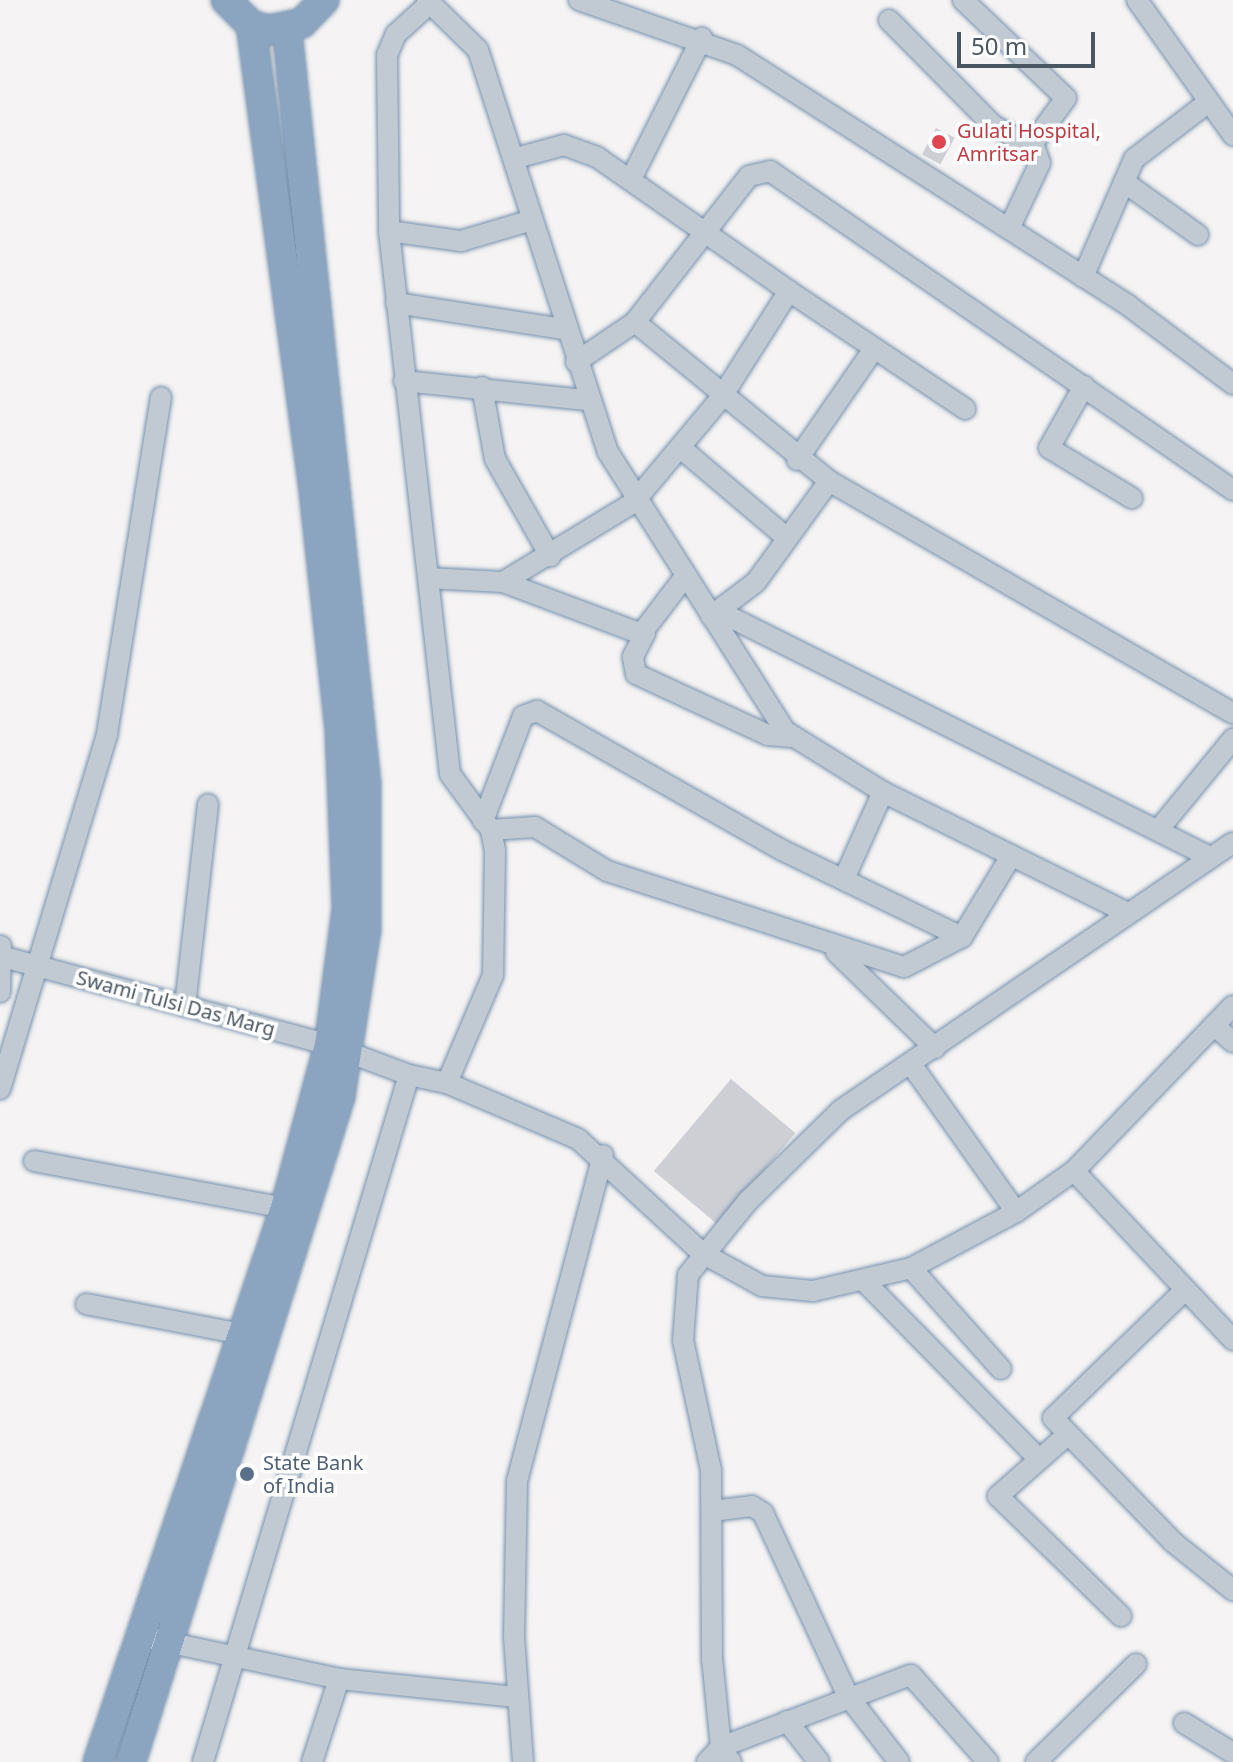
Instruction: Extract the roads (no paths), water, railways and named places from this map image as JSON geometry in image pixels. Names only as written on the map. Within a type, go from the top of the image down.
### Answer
[{"type":"highway","points":[[98,1762],[340,1049],[347,908],[341,746],[251,25],[226,0]]},
{"type":"highway","points":[[251,25],[287,29],[324,0]]},
{"type":"highway","points":[[131,1762],[169,1646],[340,1049],[369,827],[287,29]]},
{"type":"street","points":[[579,0],[623,5],[702,38],[1083,277],[1233,384]]},
{"type":"street","points":[[963,0],[1066,98],[1032,147]]},
{"type":"street","points":[[1137,0],[1206,104],[1233,135]]},
{"type":"street","points":[[487,825],[450,774],[389,231],[387,55],[396,34],[428,2],[478,50],[516,158],[586,400],[633,503],[684,578],[714,613],[791,737]]},
{"type":"street","points":[[889,20],[994,126],[1032,147],[1040,163],[1009,229]]},
{"type":"street","points":[[631,179],[702,38]]},
{"type":"street","points":[[1083,277],[1124,182],[1144,147],[1206,104]]},
{"type":"street","points":[[516,158],[574,147],[631,179],[871,353],[965,409]]},
{"type":"street","points":[[576,362],[635,322],[749,176],[770,171],[1233,490]]},
{"type":"street","points":[[1124,182],[1198,235]]},
{"type":"street","points":[[389,231],[461,241],[532,220]]},
{"type":"street","points":[[503,582],[633,503],[682,449],[721,398],[789,291]]},
{"type":"street","points":[[396,303],[564,329]]},
{"type":"street","points":[[635,322],[721,398],[797,460],[829,481],[1233,713]]},
{"type":"street","points":[[797,460],[871,353]]},
{"type":"street","points":[[404,381],[586,400]]},
{"type":"street","points":[[1084,386],[1049,448],[1132,498]]},
{"type":"street","points":[[482,387],[495,459],[550,556]]},
{"type":"street","points":[[0,1089],[33,965],[107,734],[161,397]]},
{"type":"street","points":[[682,449],[787,538]]},
{"type":"street","points":[[714,613],[756,582],[829,481]]},
{"type":"street","points":[[428,578],[503,582],[645,633]]},
{"type":"street","points":[[684,578],[645,633],[633,657],[636,674],[768,735],[791,737],[883,792],[1126,912]]},
{"type":"street","points":[[714,613],[1159,829],[1210,857]]},
{"type":"street","points":[[447,1083],[493,975],[487,825],[523,716],[537,711],[844,879],[962,937]]},
{"type":"street","points":[[1159,829],[1233,739]]},
{"type":"street","points":[[844,879],[883,792]]},
{"type":"street","points":[[185,1006],[208,804]]},
{"type":"street","points":[[487,825],[535,827],[607,871],[831,946],[904,967],[962,937],[1011,856]]},
{"type":"street","points":[[988,1762],[911,1675],[787,1721],[720,1757],[712,1659],[709,1449],[681,1304],[702,1253],[818,1129],[1126,912],[1233,843]]},
{"type":"street","points":[[831,946],[935,1048]]},
{"type":"street","points":[[0,992],[2,952]]},
{"type":"street","name":"Swami Tulsi Das Marg","points":[[2,952],[33,965],[340,1049],[409,1075],[447,1083],[603,1155],[702,1253],[741,1278],[786,1291],[865,1282],[911,1268],[1016,1212],[1074,1171],[1233,1006]]},
{"type":"street","points":[[1214,1025],[1233,1042]]},
{"type":"street","points":[[911,1064],[1016,1212]]},
{"type":"street","points":[[203,1762],[409,1075]]},
{"type":"street","points":[[523,1762],[516,1697],[517,1481],[603,1155]]},
{"type":"street","points":[[34,1161],[285,1208]]},
{"type":"street","points":[[1074,1171],[1233,1340]]},
{"type":"street","points":[[911,1268],[1001,1369]]},
{"type":"street","points":[[865,1282],[1039,1459]]},
{"type":"street","points":[[1184,1291],[1054,1414],[1066,1436],[1233,1590]]},
{"type":"street","points":[[86,1304],[242,1334]]},
{"type":"street","points":[[1066,1436],[999,1491],[1001,1503],[1121,1616]]},
{"type":"street","points":[[712,1511],[752,1506],[763,1513],[848,1696],[899,1762]]},
{"type":"street","points":[[139,1636],[235,1662],[339,1679],[516,1697]]},
{"type":"street","points":[[1036,1762],[1136,1664]]},
{"type":"street","points":[[312,1762],[339,1679]]},
{"type":"street","points":[[787,1721],[819,1762]]},
{"type":"street","points":[[1184,1723],[1233,1753]]},
{"type":"place","name":"Gulati Hospital, Amritsar","points":[[939,142]]},
{"type":"place","name":"State Bank of India","points":[[247,1474]]}]
